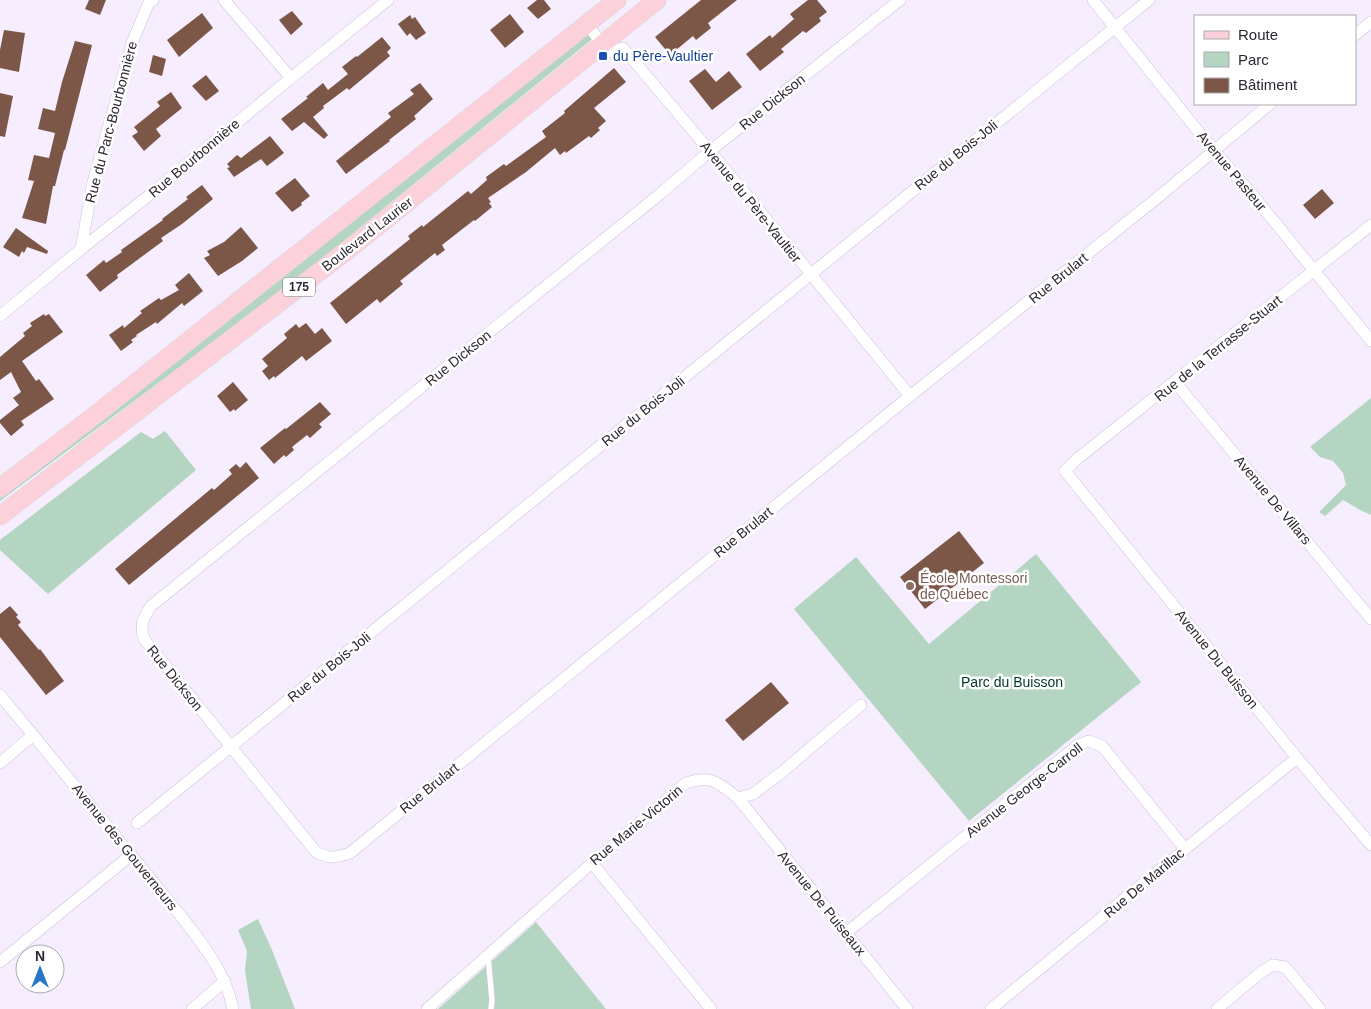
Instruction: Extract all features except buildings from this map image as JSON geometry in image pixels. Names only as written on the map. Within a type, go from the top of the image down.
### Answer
[{"type":"main road","name":"Boulevard Laurier","points":[[0,488],[99,412],[617,0]]},
{"type":"main road","name":"Boulevard Laurier","points":[[0,516],[353,246],[657,0]]},
{"type":"street","name":"Rue du Parc-Bourbonnière","points":[[81,248],[93,182],[132,42],[149,2],[152,0]]},
{"type":"street","points":[[224,0],[291,78]]},
{"type":"street","name":"Rue Bourbonnière","points":[[0,316],[81,248],[152,193],[388,0]]},
{"type":"street","name":"Rue Dickson","points":[[230,747],[144,639],[142,620],[151,606],[710,151],[900,0]]},
{"type":"street","name":"Avenue Pasteur","points":[[1093,0],[1214,151],[1252,194],[1371,341]]},
{"type":"street","name":"Rue du Bois-Joli","points":[[137,823],[1148,0]]},
{"type":"street","points":[[1356,34],[1371,22]]},
{"type":"street","points":[[587,24],[602,44]]},
{"type":"street","name":"Avenue du Père-Vaultier","points":[[602,44],[608,52],[623,48],[710,151],[910,396]]},
{"type":"street","name":"Rue Brulart","points":[[230,747],[316,852],[327,858],[340,857],[350,853],[1269,105]]},
{"type":"street","name":"Rue de la Terrasse-Stuart","points":[[1065,471],[1371,225]]},
{"type":"street","name":"Avenue De Villars","points":[[1175,382],[1371,619]]},
{"type":"street","name":"Avenue Du Buisson","points":[[1065,471],[1371,845]]},
{"type":"street","name":"Avenue des Gouverneurs","points":[[0,695],[157,886],[205,948],[225,981],[232,1000],[233,1009]]},
{"type":"street","points":[[738,798],[753,794],[861,705]]},
{"type":"street","points":[[0,763],[34,735]]},
{"type":"street","name":"Avenue George-Carroll","points":[[846,933],[1078,745],[1089,741],[1102,746],[1184,849]]},
{"type":"street","name":"Rue De Marillac","points":[[992,1009],[1184,849],[1298,758]]},
{"type":"street","name":"Rue Marie-Victorin","points":[[427,1009],[592,863],[686,783],[699,779],[715,781],[738,798]]},
{"type":"street","name":"Avenue De Puiseaux","points":[[738,798],[907,1009]]},
{"type":"street","points":[[0,962],[131,855]]},
{"type":"street","points":[[592,863],[711,1009]]},
{"type":"street","points":[[1217,1009],[1273,965],[1285,967],[1320,1009]]},
{"type":"street","points":[[192,1009],[225,981]]},
{"type":"lane","points":[[488,956],[492,1000],[490,1009]]},
{"type":"green space","points":[[587,35],[592,37],[591,40],[287,287],[0,501],[0,498],[43,466],[121,401],[353,221],[548,63]]},
{"type":"green space","points":[[1371,398],[1371,515],[1343,500],[1325,516],[1319,512],[1346,485],[1343,473],[1333,461],[1320,457],[1310,447]]},
{"type":"green space","points":[[165,431],[196,470],[48,594],[0,550],[0,540],[141,432],[153,439]]},
{"type":"green space","name":"Parc du Buisson","points":[[1036,554],[1141,682],[969,821],[794,609],[856,557],[929,644]]},
{"type":"green space","points":[[258,919],[295,1009],[251,1009],[245,971],[247,951],[238,930]]},
{"type":"green space","points":[[536,922],[606,1009],[438,1009]]},
{"type":"place","name":"du Père-Vaultier","points":[[603,56]]},
{"type":"place","name":"École Montessori de Québec","points":[[910,586]]}]
